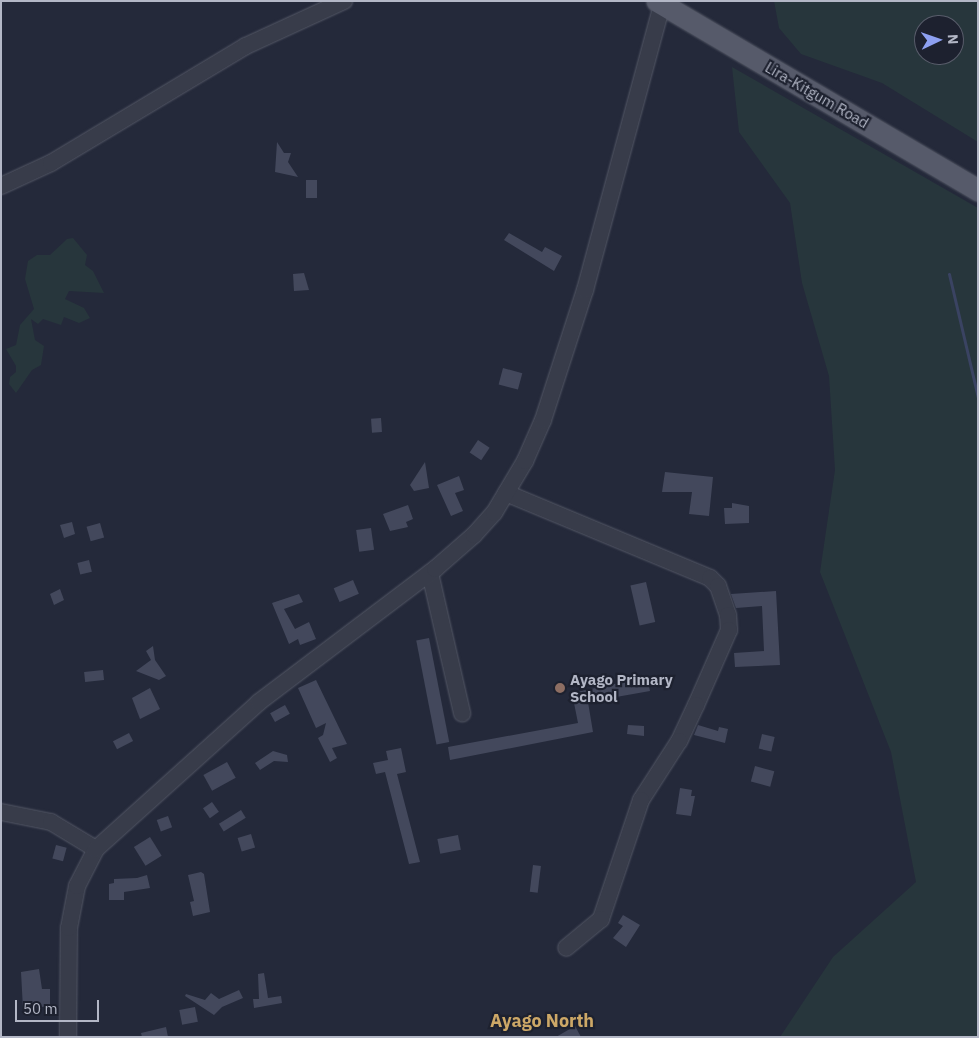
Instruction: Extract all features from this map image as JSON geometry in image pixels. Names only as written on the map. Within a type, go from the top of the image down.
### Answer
[{"type":"main road","name":"Lira-Kitgum Road","points":[[660,2],[978,190]]},
{"type":"street","points":[[1,186],[51,163],[246,46],[344,1]]},
{"type":"street","points":[[68,1037],[69,928],[78,886],[96,849],[259,702],[430,573],[474,535],[506,493],[525,462],[543,420],[579,309],[620,166],[660,2]]},
{"type":"street","points":[[506,493],[710,578],[718,586],[728,615],[729,630],[686,727],[641,800],[601,919],[566,948]]},
{"type":"street","points":[[430,573],[462,712]]},
{"type":"street","points":[[1,812],[51,822],[96,849]]},
{"type":"shaded area","points":[[774,1],[978,1],[978,142],[882,83],[801,54],[779,28]]},
{"type":"shaded area","points":[[732,67],[978,208],[978,1037],[780,1037],[833,957],[916,882],[891,752],[820,572],[835,470],[829,376],[802,283],[790,203],[739,132]]},
{"type":"shaded area","points":[[73,238],[87,255],[85,265],[93,271],[104,293],[69,291],[65,299],[84,308],[90,318],[79,323],[64,317],[61,325],[43,319],[38,324],[31,319],[35,340],[44,346],[41,365],[32,370],[16,393],[9,384],[10,377],[16,372],[16,366],[6,349],[16,345],[20,325],[34,309],[25,279],[28,261],[37,255],[50,255],[67,239]]},
{"type":"building","points":[[277,142],[284,153],[291,153],[288,162],[298,177],[275,172]]},
{"type":"building","points":[[306,180],[317,180],[317,198],[306,198]]},
{"type":"building","points":[[509,233],[542,252],[545,247],[562,256],[554,271],[504,240]]},
{"type":"building","points":[[304,273],[309,290],[294,291],[293,274]]},
{"type":"building","points":[[503,368],[522,373],[518,390],[499,384]]},
{"type":"building","points":[[381,418],[382,432],[372,433],[371,419]]},
{"type":"building","points":[[478,440],[490,448],[481,460],[470,452]]},
{"type":"building","points":[[425,462],[429,488],[414,491],[410,485]]},
{"type":"building","points":[[665,472],[713,477],[709,516],[689,514],[692,492],[662,492]]},
{"type":"building","points":[[459,476],[464,490],[455,493],[463,511],[451,516],[437,485]]},
{"type":"building","points":[[732,503],[749,506],[749,523],[725,524],[724,508],[732,508]]},
{"type":"building","points":[[408,505],[413,519],[406,522],[408,527],[390,531],[383,514]]},
{"type":"building","points":[[72,522],[75,534],[64,538],[60,525]]},
{"type":"building","points":[[100,523],[104,537],[91,541],[87,527]]},
{"type":"building","points":[[371,528],[374,550],[359,552],[356,530]]},
{"type":"building","points":[[89,560],[92,572],[80,575],[77,563]]},
{"type":"building","points":[[353,580],[359,594],[340,602],[334,588]]},
{"type":"building","points":[[646,582],[655,622],[640,626],[630,586]]},
{"type":"building","points":[[60,589],[64,600],[54,605],[50,594]]},
{"type":"building","points":[[776,591],[780,665],[735,667],[734,653],[764,651],[762,606],[736,608],[731,594]]},
{"type":"building","points":[[299,594],[303,602],[284,609],[295,629],[309,622],[316,639],[300,645],[298,639],[289,644],[272,603]]},
{"type":"building","points":[[429,638],[449,742],[436,745],[416,640]]},
{"type":"building","points":[[153,646],[155,660],[166,676],[159,680],[136,671],[151,660],[146,651]]},
{"type":"building","points":[[103,670],[104,680],[85,682],[84,672]]},
{"type":"building","points":[[647,677],[650,691],[588,702],[593,732],[450,760],[448,747],[578,723],[572,693]]},
{"type":"building","points":[[316,680],[347,744],[332,748],[337,758],[330,762],[318,738],[323,735],[326,723],[316,728],[298,688]]},
{"type":"building","points":[[150,688],[160,709],[140,719],[132,698]]},
{"type":"building","points":[[285,705],[290,714],[275,722],[270,713]]},
{"type":"building","points":[[628,725],[644,726],[644,736],[627,734]]},
{"type":"building","points":[[698,725],[718,731],[719,727],[728,729],[725,743],[694,735]]},
{"type":"building","points":[[129,733],[133,741],[117,749],[113,741]]},
{"type":"building","points":[[762,734],[775,737],[771,752],[759,749]]},
{"type":"building","points":[[401,748],[406,772],[397,774],[420,862],[409,864],[385,772],[376,774],[373,763],[388,760],[386,751]]},
{"type":"building","points":[[273,751],[287,755],[288,762],[274,761],[260,770],[255,763]]},
{"type":"building","points":[[227,762],[236,778],[212,791],[203,775]]},
{"type":"building","points":[[755,766],[774,771],[770,787],[751,781]]},
{"type":"building","points":[[680,788],[692,790],[691,796],[695,796],[691,816],[676,814]]},
{"type":"building","points":[[212,802],[219,812],[210,818],[203,808]]},
{"type":"building","points":[[241,810],[246,818],[224,831],[219,824]]},
{"type":"building","points":[[168,816],[172,827],[161,831],[157,820]]},
{"type":"building","points":[[251,834],[255,847],[242,851],[238,838]]},
{"type":"building","points":[[458,835],[461,850],[440,854],[437,839]]},
{"type":"building","points":[[150,837],[162,856],[146,866],[134,847]]},
{"type":"building","points":[[56,845],[67,848],[63,861],[52,859]]},
{"type":"building","points":[[533,865],[541,866],[538,893],[530,892]]},
{"type":"building","points":[[201,872],[204,874],[210,912],[193,916],[190,902],[194,901],[188,875]]},
{"type":"building","points":[[147,875],[150,888],[124,892],[124,900],[109,900],[109,884],[114,883],[114,879],[137,878]]},
{"type":"building","points":[[623,915],[640,925],[626,947],[613,938],[623,926],[618,923]]},
{"type":"building","points":[[39,969],[42,989],[50,989],[50,1006],[23,1009],[21,972]]},
{"type":"building","points":[[264,973],[268,998],[281,996],[282,1003],[254,1008],[253,999],[259,999],[258,974]]},
{"type":"building","points":[[239,990],[243,998],[222,1007],[214,1015],[185,996],[186,994],[205,1000],[211,993],[219,999]]},
{"type":"building","points":[[195,1007],[198,1022],[182,1025],[179,1010]]},
{"type":"building","points":[[575,1026],[581,1037],[556,1037]]},
{"type":"building","points":[[166,1027],[168,1037],[142,1037],[141,1033]]},
{"type":"waterway","points":[[949,274],[978,398]]},
{"type":"place","name":"Ayago Primary School","points":[[560,688]]},
{"type":"district","name":"Ayago North","points":[[542,1021]]}]
